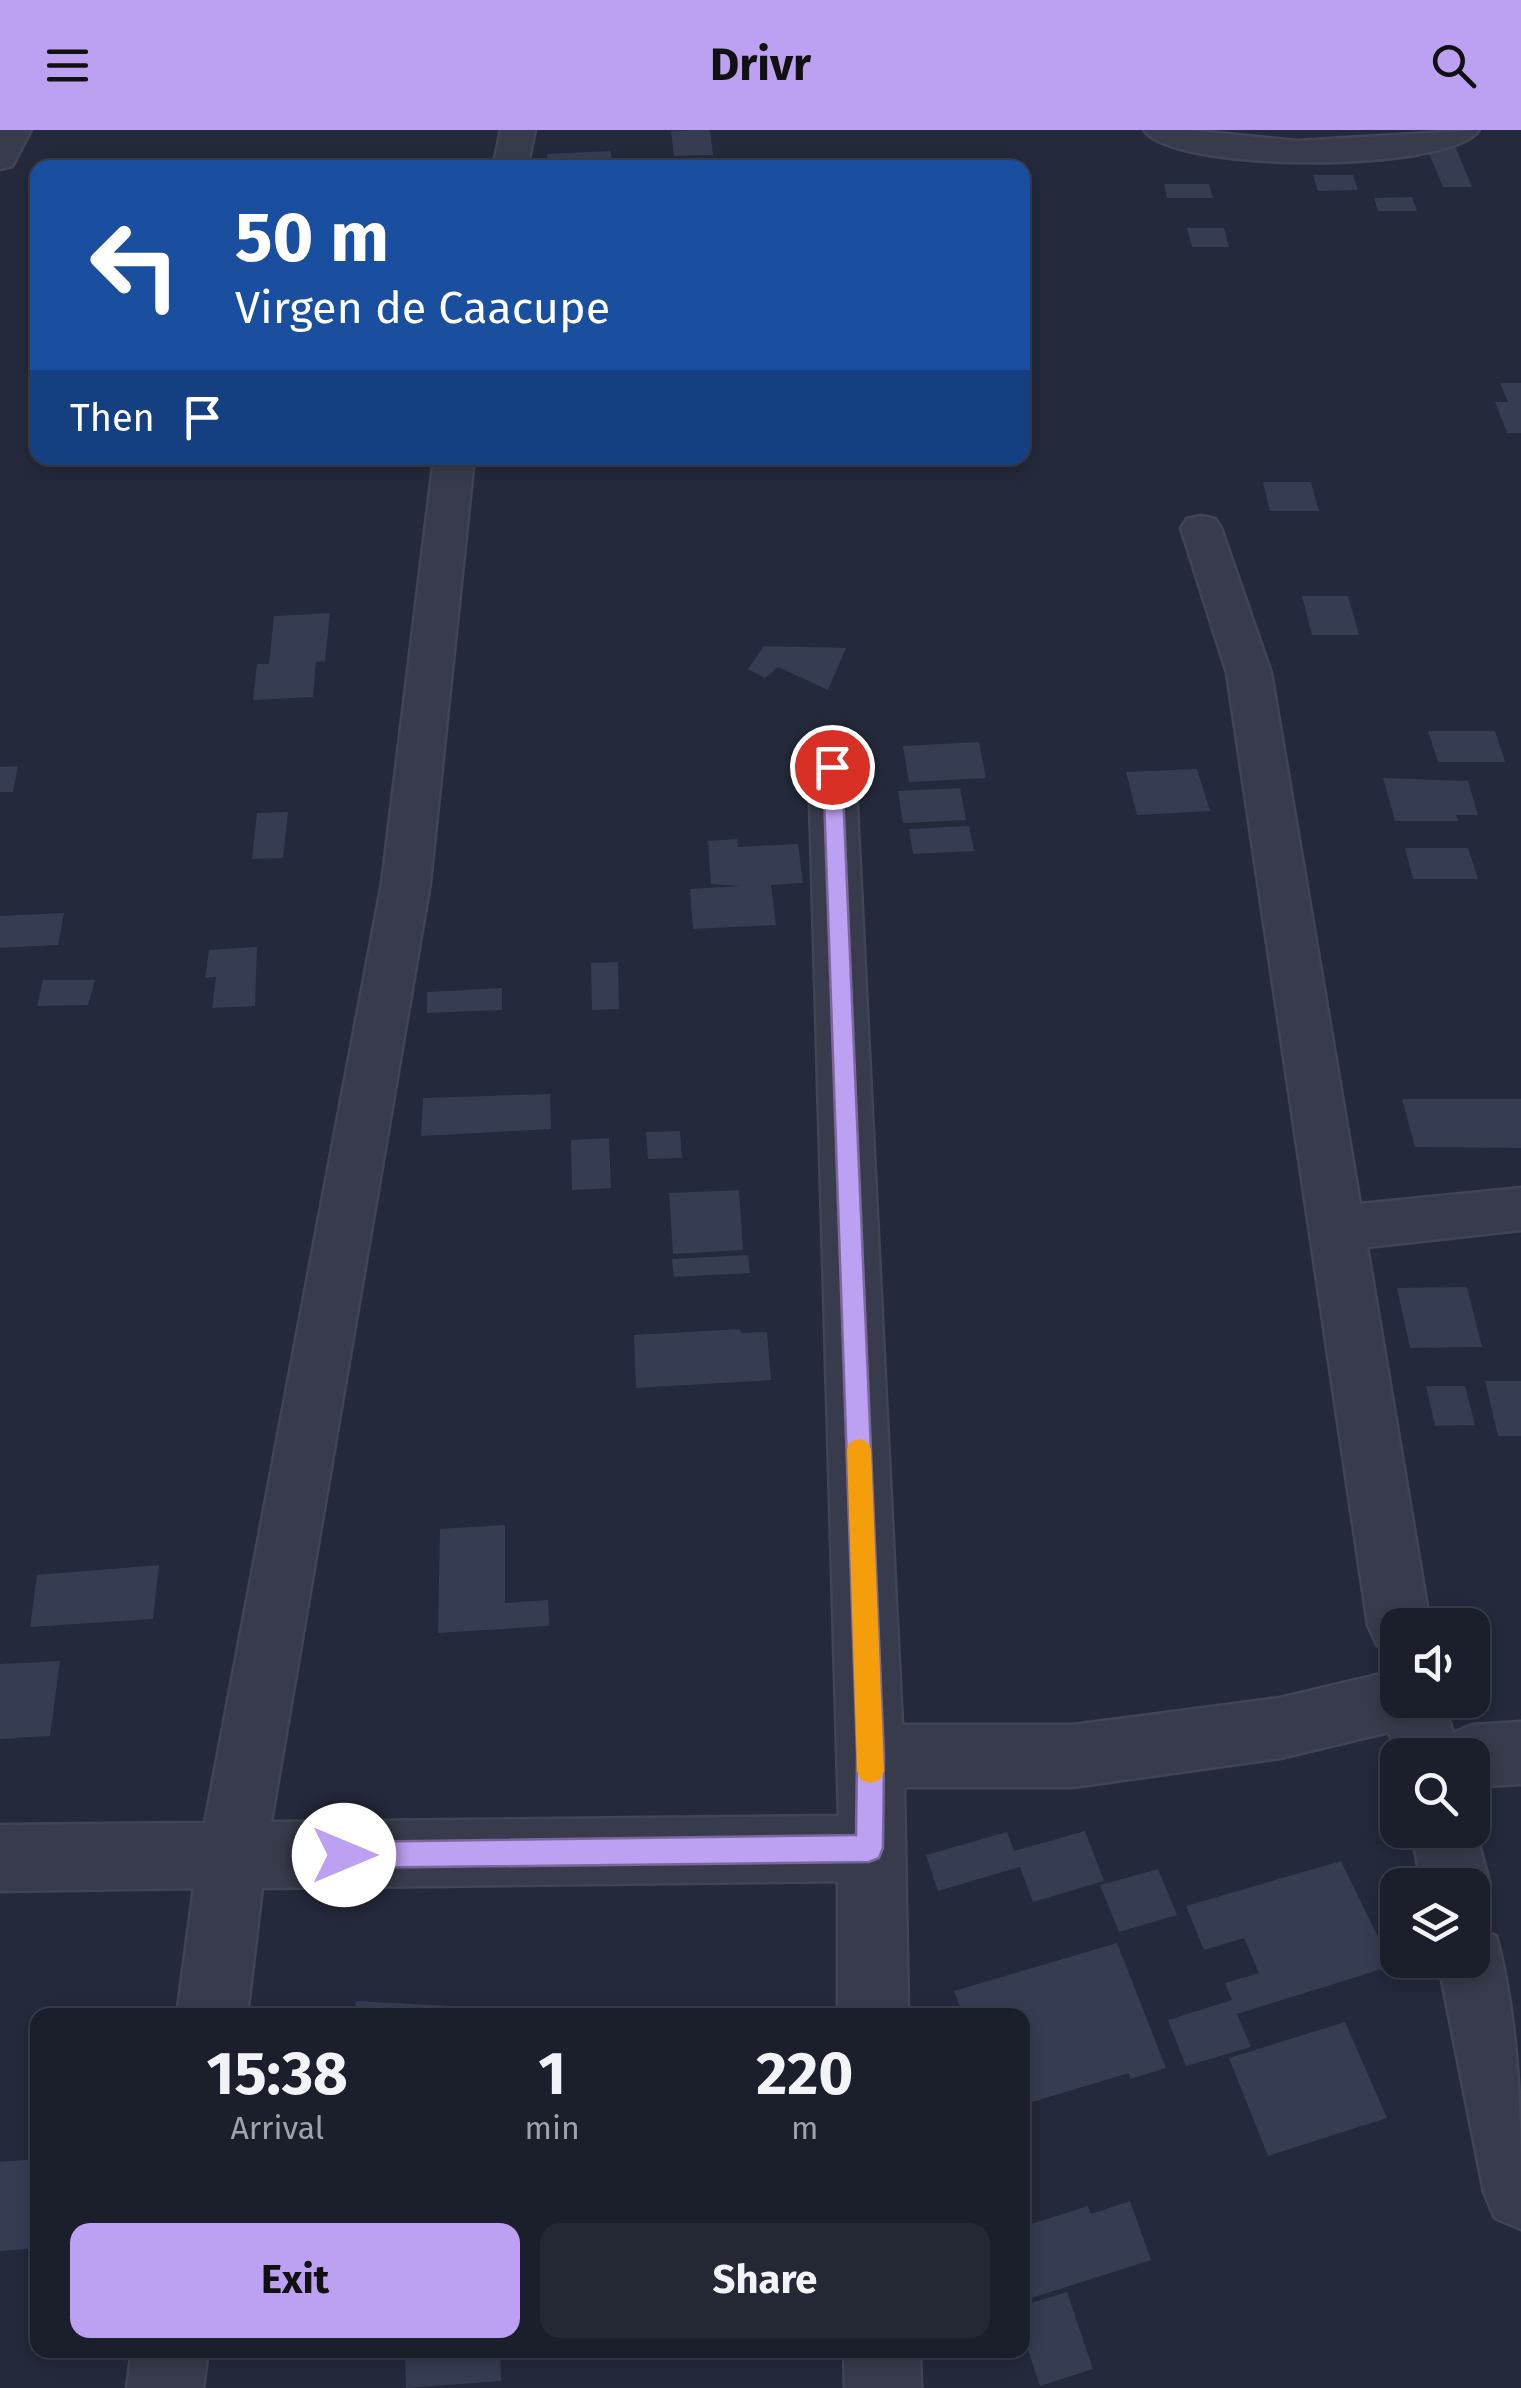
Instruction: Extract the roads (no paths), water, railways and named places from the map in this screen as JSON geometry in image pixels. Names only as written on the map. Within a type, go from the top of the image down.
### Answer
[{"type":"street","points":[[0,160],[14,130]]},
{"type":"street","points":[[512,160],[518,130]]},
{"type":"street","points":[[1161,130],[1176,140],[1210,147],[1292,150],[1397,146],[1439,141],[1462,130]]},
{"type":"street","points":[[213,2008],[232,1856],[406,883],[453,465]]},
{"type":"street","points":[[1202,528],[1250,673],[1396,1608]]},
{"type":"street","points":[[832,767],[871,1756],[873,2008]]},
{"type":"street","points":[[1339,1228],[1521,1209]]},
{"type":"street","points":[[871,1756],[1073,1756],[1280,1728],[1380,1704]]},
{"type":"street","points":[[1490,1755],[1521,1753]]},
{"type":"street","points":[[0,1858],[869,1848]]},
{"type":"street","points":[[1476,1978],[1521,2192]]},
{"type":"street","points":[[165,2388],[169,2358]]},
{"type":"street","points":[[882,2358],[883,2388]]}]
